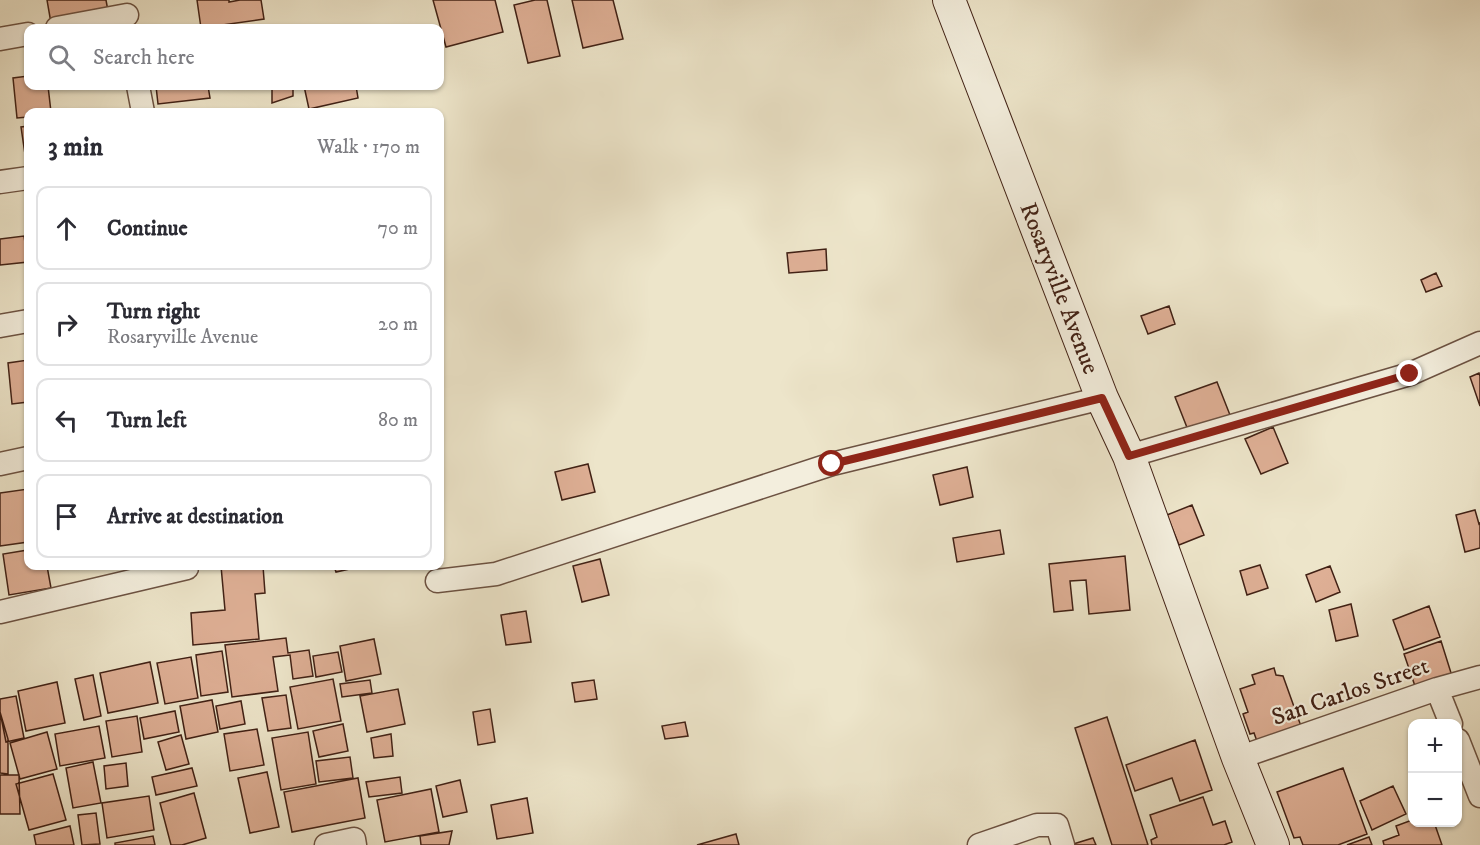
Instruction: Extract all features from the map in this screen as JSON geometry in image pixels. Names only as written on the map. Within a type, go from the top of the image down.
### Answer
[{"type":"street","name":"Rosaryville Avenue","points":[[949,0],[1102,398],[1129,456],[1238,758],[1273,845]]},
{"type":"street","points":[[77,24],[127,14]]},
{"type":"street","points":[[0,39],[24,35]]},
{"type":"street","points":[[139,90],[142,108]]},
{"type":"street","points":[[0,182],[24,179]]},
{"type":"street","points":[[0,326],[24,322]]},
{"type":"street","points":[[1129,456],[1410,374],[1480,343]]},
{"type":"street","points":[[437,581],[496,574],[832,464],[1102,398]]},
{"type":"street","points":[[0,464],[24,459]]},
{"type":"street","points":[[0,612],[178,570]]},
{"type":"street","name":"San Carlos Street","points":[[1238,758],[1437,689],[1480,677]]},
{"type":"street","points":[[1437,689],[1449,719]]},
{"type":"street","points":[[1462,750],[1480,795]]},
{"type":"street","points":[[979,845],[1037,825],[1060,835]]},
{"type":"street","points":[[326,845],[354,842]]},
{"type":"building","points":[[47,0],[106,0],[108,11],[51,23]]},
{"type":"building","points":[[197,0],[229,0],[229,2],[261,0],[264,19],[229,24],[200,24]]},
{"type":"building","points":[[433,0],[495,0],[503,32],[446,47],[444,24],[440,24]]},
{"type":"building","points":[[547,0],[560,56],[528,63],[514,5]]},
{"type":"building","points":[[572,0],[613,0],[623,39],[583,48]]},
{"type":"building","points":[[24,77],[24,90],[48,90],[51,108],[24,108],[24,117],[17,118],[13,78]]},
{"type":"building","points":[[156,90],[209,90],[210,98],[158,104]]},
{"type":"building","points":[[272,90],[293,90],[293,96],[272,103]]},
{"type":"building","points":[[305,90],[357,90],[358,98],[309,108]]},
{"type":"building","points":[[21,127],[24,127],[24,148]]},
{"type":"building","points":[[24,236],[24,262],[0,265],[0,239]]},
{"type":"building","points":[[826,249],[827,270],[789,273],[787,253]]},
{"type":"building","points":[[1436,273],[1442,286],[1426,292],[1421,280]]},
{"type":"building","points":[[1169,306],[1175,324],[1148,334],[1141,316]]},
{"type":"building","points":[[24,361],[24,402],[12,404],[8,363]]},
{"type":"building","points":[[1479,373],[1480,376],[1480,406],[1470,377]]},
{"type":"building","points":[[1217,382],[1230,415],[1188,430],[1175,397]]},
{"type":"building","points":[[1273,427],[1288,463],[1261,474],[1245,439]]},
{"type":"building","points":[[588,464],[595,492],[562,500],[555,472]]},
{"type":"building","points":[[967,467],[973,497],[940,505],[933,475]]},
{"type":"building","points":[[24,490],[24,543],[0,546],[0,493]]},
{"type":"building","points":[[1192,505],[1204,535],[1179,545],[1167,515]]},
{"type":"building","points":[[1475,510],[1480,523],[1480,548],[1465,552],[1456,515]]},
{"type":"building","points":[[1000,530],[1004,554],[957,562],[953,538]]},
{"type":"building","points":[[24,551],[24,570],[48,570],[51,588],[9,595],[3,554]]},
{"type":"building","points":[[1125,556],[1130,610],[1089,614],[1086,580],[1070,581],[1073,610],[1054,612],[1049,564]]},
{"type":"building","points":[[600,559],[609,595],[582,602],[573,566]]},
{"type":"building","points":[[1260,565],[1268,588],[1247,595],[1240,571]]},
{"type":"building","points":[[1330,566],[1340,592],[1316,602],[1306,575]]},
{"type":"building","points":[[221,570],[263,570],[265,593],[255,594],[259,639],[193,645],[191,613],[225,610]]},
{"type":"building","points":[[1351,604],[1358,636],[1336,641],[1329,610]]},
{"type":"building","points":[[1429,606],[1440,637],[1404,650],[1393,620]]},
{"type":"building","points":[[526,611],[531,642],[506,645],[501,615]]},
{"type":"building","points":[[286,638],[288,653],[309,650],[313,676],[293,679],[290,655],[273,657],[278,691],[232,697],[225,645]]},
{"type":"building","points":[[374,639],[381,674],[346,681],[340,646]]},
{"type":"building","points":[[1441,641],[1452,676],[1416,689],[1404,654]]},
{"type":"building","points":[[222,651],[228,692],[201,696],[196,655]]},
{"type":"building","points":[[338,652],[342,672],[316,677],[313,656]]},
{"type":"building","points":[[191,657],[198,698],[165,704],[157,663]]},
{"type":"building","points":[[150,662],[158,703],[108,713],[100,673]]},
{"type":"building","points":[[1274,668],[1276,675],[1283,676],[1302,729],[1258,744],[1254,733],[1250,734],[1243,714],[1248,712],[1240,689],[1255,684],[1252,675]]},
{"type":"building","points":[[93,675],[101,716],[84,720],[75,679]]},
{"type":"building","points":[[333,679],[341,721],[298,729],[290,687]]},
{"type":"building","points":[[370,680],[372,693],[342,697],[340,684]]},
{"type":"building","points":[[594,680],[597,699],[575,702],[572,683]]},
{"type":"building","points":[[57,682],[65,723],[26,731],[18,691]]},
{"type":"building","points":[[398,689],[405,724],[367,732],[360,696]]},
{"type":"building","points":[[286,695],[291,728],[268,731],[262,698]]},
{"type":"building","points":[[16,696],[24,738],[6,742],[0,699]]},
{"type":"building","points":[[212,700],[218,732],[186,739],[180,706]]},
{"type":"building","points":[[241,701],[245,724],[220,729],[216,706]]},
{"type":"building","points":[[490,709],[495,742],[478,745],[473,712]]},
{"type":"building","points":[[175,711],[179,732],[144,739],[140,718]]},
{"type":"building","points":[[0,712],[8,739],[8,774],[0,773]]},
{"type":"building","points":[[137,716],[142,752],[112,757],[106,721]]},
{"type":"building","points":[[1107,717],[1148,845],[1112,845],[1075,728]]},
{"type":"building","points":[[685,722],[688,736],[665,739],[662,726]]},
{"type":"building","points":[[343,724],[348,751],[319,757],[313,731]]},
{"type":"building","points":[[99,726],[105,758],[60,766],[55,734]]},
{"type":"building","points":[[257,729],[264,765],[230,771],[224,734]]},
{"type":"building","points":[[47,732],[57,769],[20,779],[10,743]]},
{"type":"building","points":[[308,732],[316,784],[281,790],[272,738]]},
{"type":"building","points":[[391,734],[393,756],[374,758],[371,738]]},
{"type":"building","points":[[181,735],[189,764],[166,770],[158,742]]},
{"type":"building","points":[[1195,740],[1212,790],[1180,801],[1172,778],[1135,791],[1126,765]]},
{"type":"building","points":[[350,757],[353,778],[319,782],[316,761]]},
{"type":"building","points":[[93,762],[101,803],[73,808],[66,768]]},
{"type":"building","points":[[126,763],[128,786],[106,789],[104,766]]},
{"type":"building","points":[[192,768],[197,786],[156,795],[152,777]]},
{"type":"building","points":[[1343,768],[1367,834],[1338,845],[1303,845],[1300,837],[1294,838],[1277,792]]},
{"type":"building","points":[[267,772],[279,827],[250,833],[238,778]]},
{"type":"building","points":[[53,774],[66,820],[29,830],[16,784]]},
{"type":"building","points":[[0,775],[19,775],[20,814],[0,814]]},
{"type":"building","points":[[400,777],[402,793],[369,797],[366,782]]},
{"type":"building","points":[[358,778],[365,818],[292,832],[284,792]]},
{"type":"building","points":[[460,780],[467,812],[443,817],[436,786]]},
{"type":"building","points":[[1393,786],[1406,814],[1372,830],[1360,801]]},
{"type":"building","points":[[431,789],[439,832],[385,842],[377,800]]},
{"type":"building","points":[[194,793],[206,838],[182,845],[171,845],[160,803]]},
{"type":"building","points":[[149,796],[154,830],[107,838],[102,803]]},
{"type":"building","points":[[1203,797],[1213,825],[1225,821],[1232,842],[1224,845],[1152,845],[1151,840],[1157,837],[1150,815]]},
{"type":"building","points":[[527,798],[533,833],[497,839],[491,805]]},
{"type":"building","points":[[96,813],[100,844],[82,845],[78,815]]},
{"type":"building","points":[[1408,822],[1408,827],[1436,827],[1442,845],[1384,845],[1383,841],[1399,835],[1396,826]]},
{"type":"building","points":[[70,826],[74,845],[36,845],[34,835]]},
{"type":"building","points":[[452,831],[449,845],[421,845],[420,836]]},
{"type":"building","points":[[736,834],[739,845],[697,845]]},
{"type":"building","points":[[153,836],[155,845],[115,845],[115,843]]},
{"type":"building","points":[[1369,837],[1372,845],[1347,845]]},
{"type":"building","points":[[1093,838],[1096,845],[1070,845]]},
{"type":"route","points":[[832,464],[1102,398],[1129,456],[1410,374]]}]
